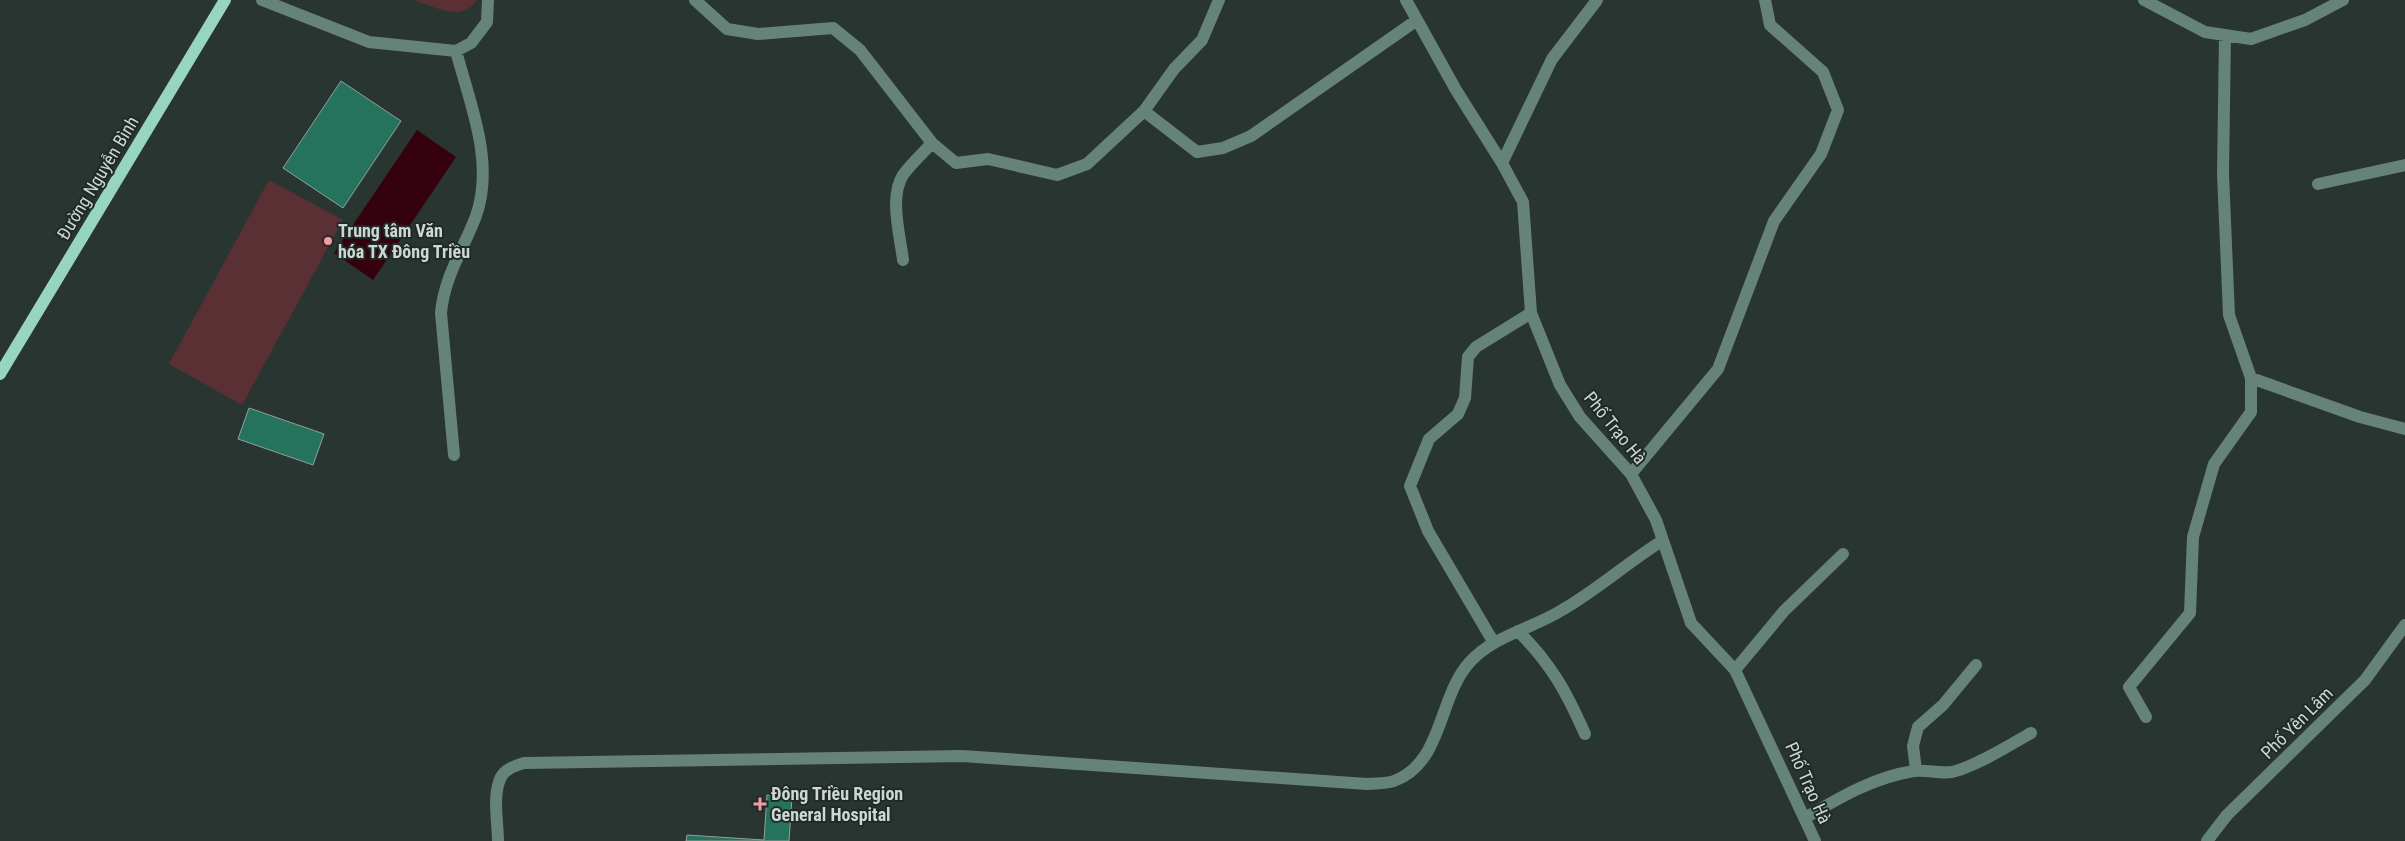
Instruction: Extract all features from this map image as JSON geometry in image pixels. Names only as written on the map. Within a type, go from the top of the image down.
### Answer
[{"type":"main road","name":"Đường Nguyễn Bình","points":[[0,374],[225,0]]},
{"type":"street","points":[[262,0],[369,42],[456,51],[471,43],[487,22],[488,0]]},
{"type":"street","points":[[695,0],[728,29],[758,34],[833,28],[860,50],[932,143],[956,163],[988,159],[1057,174],[1087,164],[1144,111],[1174,69],[1202,40],[1219,0]]},
{"type":"street","name":"Phố Trạo Hà","points":[[1406,0],[1456,90],[1502,163],[1523,202],[1531,313],[1560,385],[1575,409],[1631,474],[1656,520],[1691,623],[1735,670],[1815,841]]},
{"type":"street","points":[[1502,163],[1552,59],[1597,0]]},
{"type":"street","points":[[1631,474],[1718,369],[1774,221],[1821,154],[1838,110],[1823,72],[1770,25],[1765,0]]},
{"type":"street","points":[[2144,0],[2206,32],[2251,39],[2305,20],[2343,0]]},
{"type":"street","points":[[1144,111],[1197,152],[1223,148],[1251,136],[1417,20]]},
{"type":"street","points":[[2146,717],[2129,687],[2190,613],[2193,537],[2214,464],[2251,412],[2251,378],[2229,315],[2223,174],[2226,35]]},
{"type":"street","points":[[454,455],[441,313],[442,297],[476,216],[484,177],[482,151],[456,51]]},
{"type":"street","points":[[903,260],[896,203],[897,187],[903,175],[932,143]]},
{"type":"street","points":[[2318,184],[2405,164]]},
{"type":"street","points":[[1494,644],[1428,531],[1410,486],[1429,439],[1458,414],[1465,398],[1468,357],[1476,347],[1531,313]]},
{"type":"street","points":[[2251,378],[2360,417],[2405,429]]},
{"type":"street","points":[[498,841],[497,796],[501,777],[510,768],[524,764],[962,756],[1367,784],[1393,781],[1418,766],[1434,740],[1453,685],[1470,662],[1494,644],[1562,611],[1662,541]]},
{"type":"street","points":[[1735,670],[1784,611],[1843,554]]},
{"type":"street","name":"Phố Yên Lâm","points":[[2208,841],[2227,815],[2365,680],[2405,625]]},
{"type":"street","points":[[1518,631],[1537,650],[1565,688],[1586,734]]},
{"type":"street","points":[[1916,770],[1913,746],[1918,727],[1943,705],[1976,665]]},
{"type":"street","points":[[1805,818],[1837,799],[1888,776],[1916,770],[1939,773],[1958,771],[2031,733]]},
{"type":"shaded area","points":[[414,0],[477,0],[464,11],[456,12],[439,9]]},
{"type":"shaded area","points":[[417,130],[456,157],[373,280],[334,253]]},
{"type":"shaded area","points":[[269,180],[343,220],[242,405],[169,364]]},
{"type":"building","points":[[341,81],[401,121],[343,208],[283,168]]},
{"type":"building","points":[[249,408],[324,434],[313,465],[238,439]]},
{"type":"building","points":[[767,795],[792,797],[789,841],[686,841],[687,835],[764,840]]},
{"type":"place","name":"Trung tâm Văn hóa TX Đông Triều","points":[[328,241]]},
{"type":"place","name":"Đông Triều Region General Hospital","points":[[760,804]]}]
